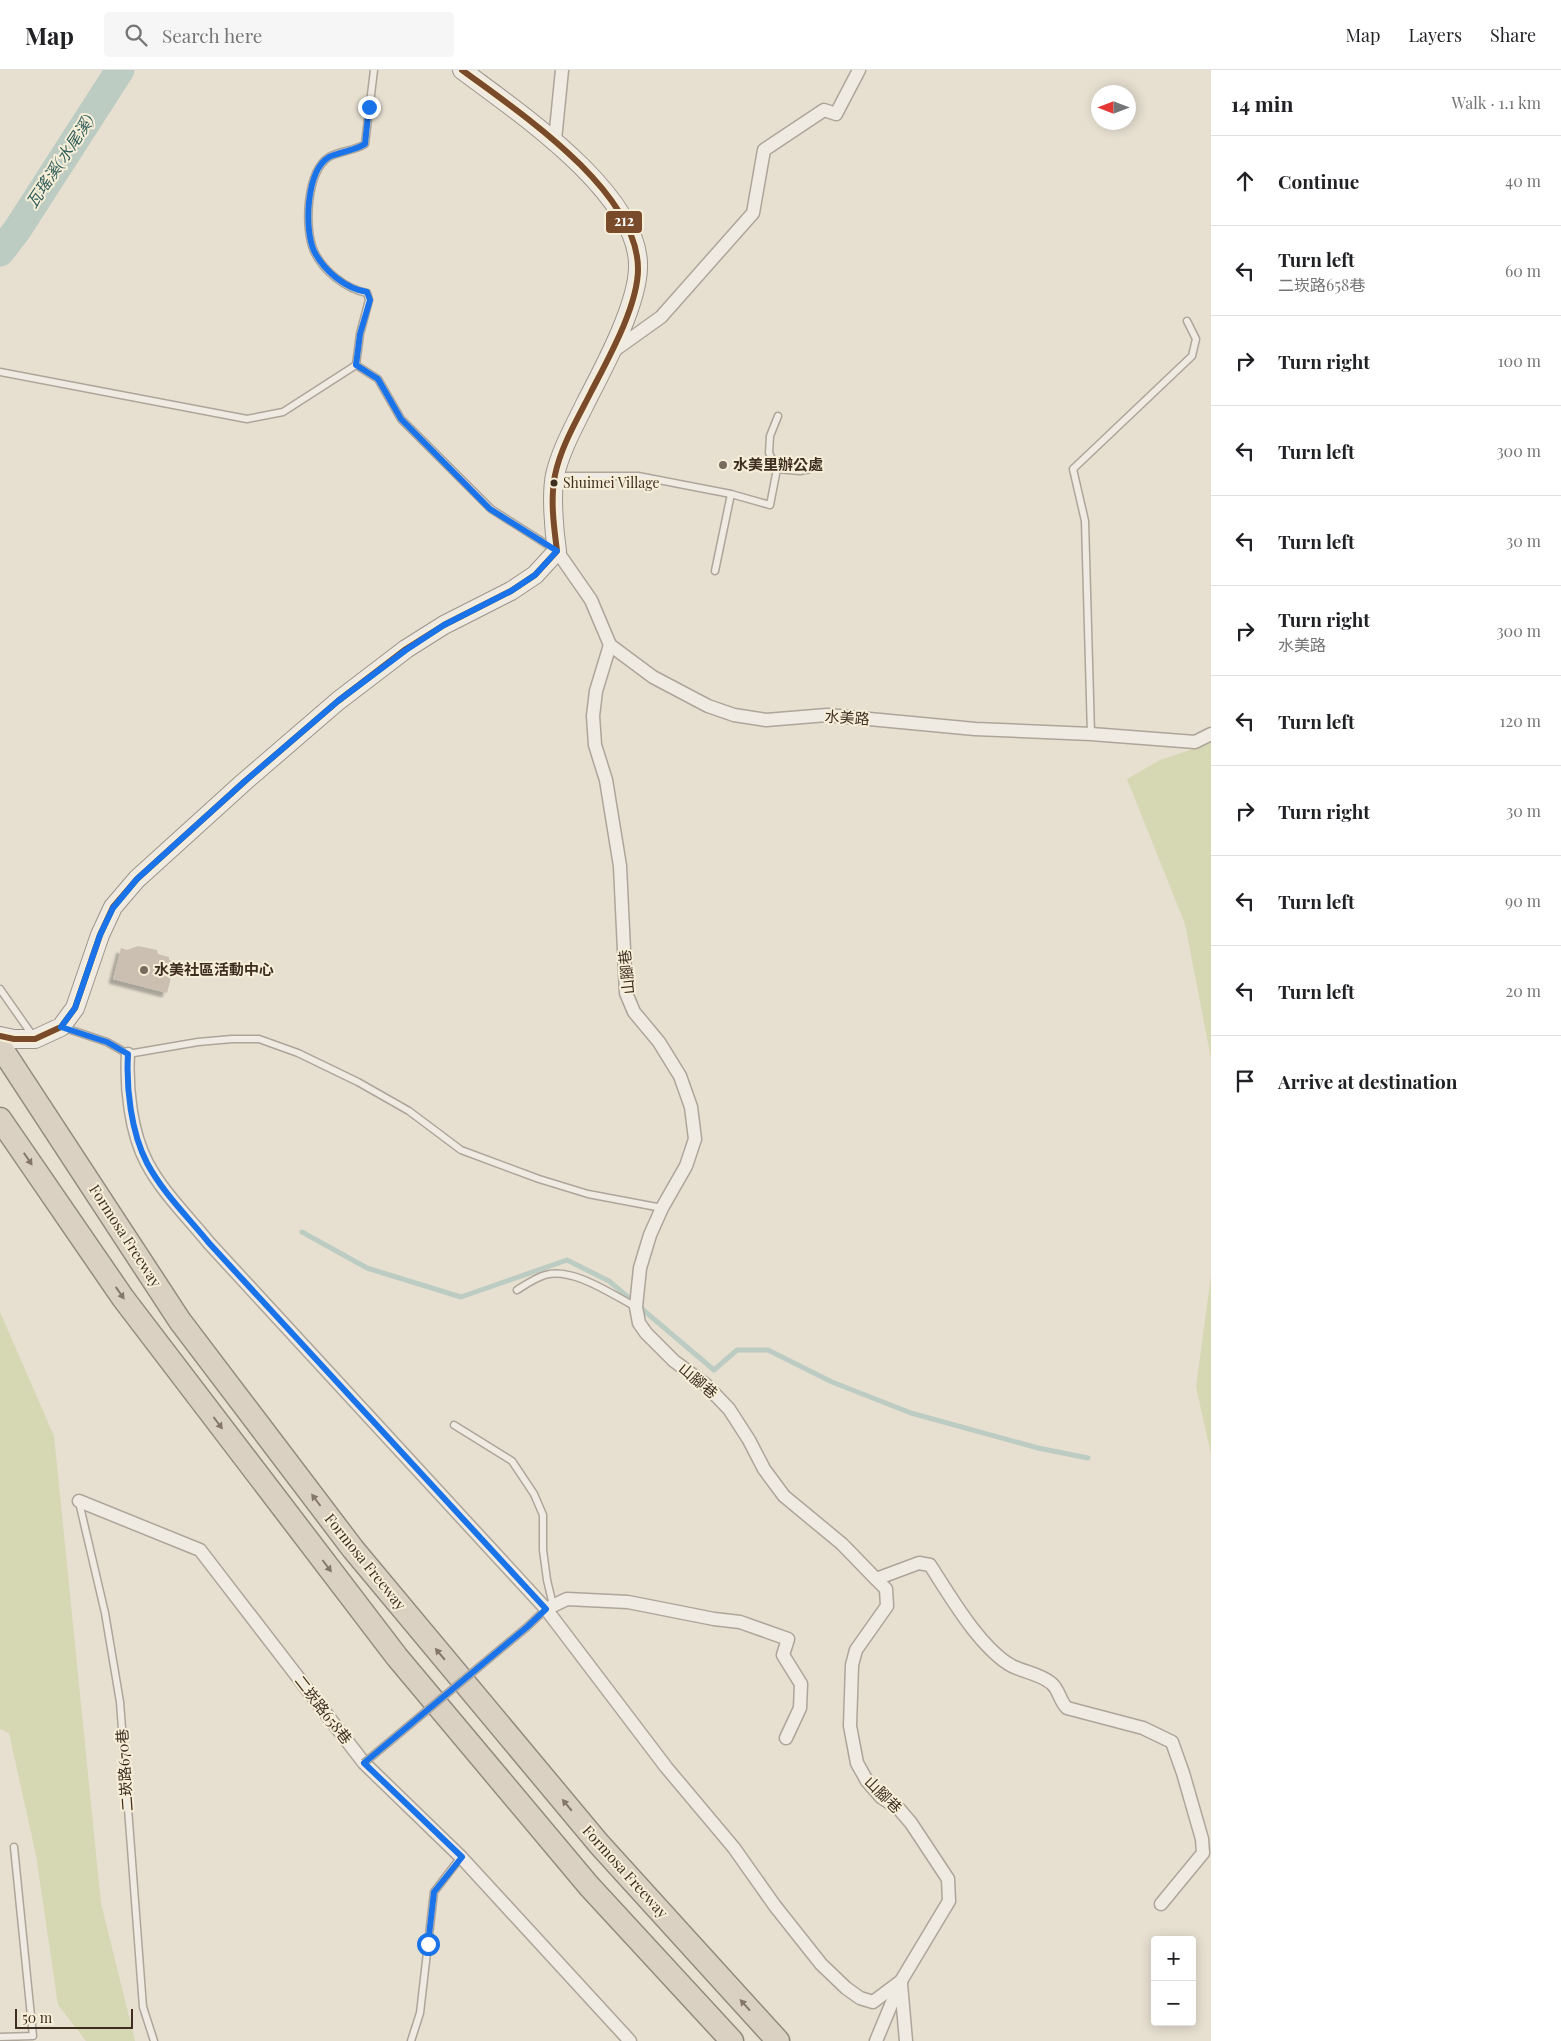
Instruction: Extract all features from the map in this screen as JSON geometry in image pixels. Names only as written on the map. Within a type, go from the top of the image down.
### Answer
[{"type":"highway","name":"Formosa Freeway","points":[[6,1055],[180,1321],[353,1549],[599,1844],[778,2041]]},
{"type":"highway","name":"Formosa Freeway","points":[[0,1119],[123,1298],[397,1657],[588,1886],[732,2041]]},
{"type":"street","points":[[462,70],[555,140],[613,201],[624,219],[636,246],[638,267],[636,290],[610,354],[567,441],[555,476],[554,530],[557,551],[591,600],[610,645]]},
{"type":"street","points":[[555,140],[562,70]]},
{"type":"street","points":[[610,354],[662,317],[753,213],[764,150],[824,110],[836,114],[859,70]]},
{"type":"street","points":[[0,1036],[35,1039],[61,1027],[75,1008],[100,935],[113,908],[137,879],[244,782],[338,701],[406,650],[444,625],[511,591],[535,575],[557,551]]},
{"type":"street","name":"水美路","points":[[610,645],[653,677],[708,706],[734,715],[766,720],[827,715],[975,729],[1090,734],[1195,742],[1211,734]]},
{"type":"street","name":"山腳巷","points":[[610,645],[596,691],[593,716],[595,745],[606,780],[620,866],[626,993],[634,1012],[659,1042],[680,1076],[690,1107],[695,1139],[686,1166],[662,1208],[650,1235],[640,1268],[636,1307],[639,1323],[646,1333],[674,1361],[705,1384],[729,1409],[749,1440],[764,1469],[784,1496],[842,1544],[886,1589],[887,1606],[856,1650],[852,1665],[850,1726],[856,1763],[867,1782],[881,1797],[899,1809],[911,1823],[948,1879],[949,1901],[901,1982],[879,2035]]},
{"type":"street","points":[[128,1054],[127,1075],[133,1122],[147,1162],[164,1190],[209,1243],[549,1607],[666,1767],[734,1848],[821,1964],[853,1993],[860,1998],[873,2002],[901,1982]]},
{"type":"street","name":"二崁路658巷","points":[[79,1501],[200,1550],[364,1763],[462,1857],[630,2041]]},
{"type":"street","points":[[876,1579],[918,1563],[930,1565],[992,1651],[1012,1666],[1052,1683],[1067,1708],[1143,1728],[1172,1742],[1202,1839],[1203,1853],[1161,1904]]},
{"type":"street","points":[[549,1607],[567,1599],[628,1602],[714,1619],[740,1622],[788,1639],[783,1655],[801,1684],[800,1708],[786,1738]]},
{"type":"street","points":[[901,1982],[906,2041]]},
{"type":"lane","points":[[0,372],[247,419],[283,412],[356,365],[360,334],[370,300],[367,292],[356,291],[324,267],[314,250],[309,224],[308,199],[315,176],[328,158],[355,150],[365,144],[374,70]]},
{"type":"lane","points":[[1090,734],[1084,521],[1072,469],[1192,356],[1196,340],[1186,320]]},
{"type":"lane","points":[[356,365],[378,379],[401,419],[490,509],[557,551]]},
{"type":"lane","points":[[555,476],[638,476],[731,494],[770,505],[777,469],[769,453],[770,436],[778,416]]},
{"type":"lane","points":[[777,469],[800,471],[810,469]]},
{"type":"lane","points":[[715,571],[731,494]]},
{"type":"lane","points":[[0,989],[35,1039]]},
{"type":"lane","points":[[61,1027],[107,1042],[128,1054],[232,1038],[259,1039],[298,1053],[358,1082],[410,1111],[461,1150],[539,1179],[588,1194],[662,1208]]},
{"type":"lane","points":[[517,1290],[544,1276],[561,1273],[578,1278],[636,1307]]},
{"type":"lane","points":[[364,1763],[549,1607],[544,1557],[543,1515],[534,1494],[512,1461],[454,1426]]},
{"type":"lane","name":"二崁路670巷","points":[[79,1501],[105,1613],[120,1702],[143,2007],[154,2041]]},
{"type":"lane","points":[[0,2037],[34,2036],[14,1847]]},
{"type":"lane","points":[[411,2041],[420,2013],[434,1892],[462,1857]]},
{"type":"green space","points":[[1211,743],[1211,1059],[1185,924],[1127,779],[1160,760]]},
{"type":"green space","points":[[1211,1275],[1211,1454],[1196,1387]]},
{"type":"green space","points":[[0,1312],[54,1436],[101,1903],[135,2041],[86,2041],[58,2005],[36,1855],[9,1733],[0,1729]]},
{"type":"building","name":"水美社區活動中心","points":[[138,946],[157,950],[158,954],[169,957],[169,960],[175,962],[167,993],[113,979],[121,948],[127,950]]},
{"type":"waterway","name":"瓦瑤溪(水尾溪)","points":[[0,252],[17,230],[120,70]]},
{"type":"waterway","points":[[302,1232],[367,1268],[461,1297],[567,1260],[609,1281],[714,1370],[737,1350],[768,1350],[832,1382],[911,1413],[1038,1448],[1088,1458]]},
{"type":"transit line","name":"212","points":[[0,1036],[14,1039],[35,1039],[61,1027],[75,1008],[100,935],[113,907],[137,879],[244,782],[338,701],[406,649],[444,625],[511,591],[535,575],[557,551],[553,504],[555,475],[575,422],[628,315],[637,284],[638,269],[633,240],[619,211],[597,183],[571,156],[514,108],[462,70]]},
{"type":"place","name":"水美里辦公處","points":[[723,465]]},
{"type":"place","name":"Shuimei Village","points":[[554,483]]},
{"type":"place","name":"水美社區活動中心","points":[[144,970]]},
{"type":"route","points":[[369,107],[365,144],[355,150],[328,158],[315,176],[308,199],[309,224],[314,250],[324,267],[356,291],[367,292],[370,300],[360,334],[356,365],[378,379],[401,419],[490,509],[557,551],[535,575],[511,591],[444,625],[406,650],[338,701],[244,782],[137,879],[113,908],[100,935],[75,1008],[61,1027],[107,1042],[128,1054],[127,1075],[133,1122],[147,1162],[164,1190],[209,1243],[474,1528],[546,1609],[364,1763],[462,1857],[434,1892],[428,1944]]}]
